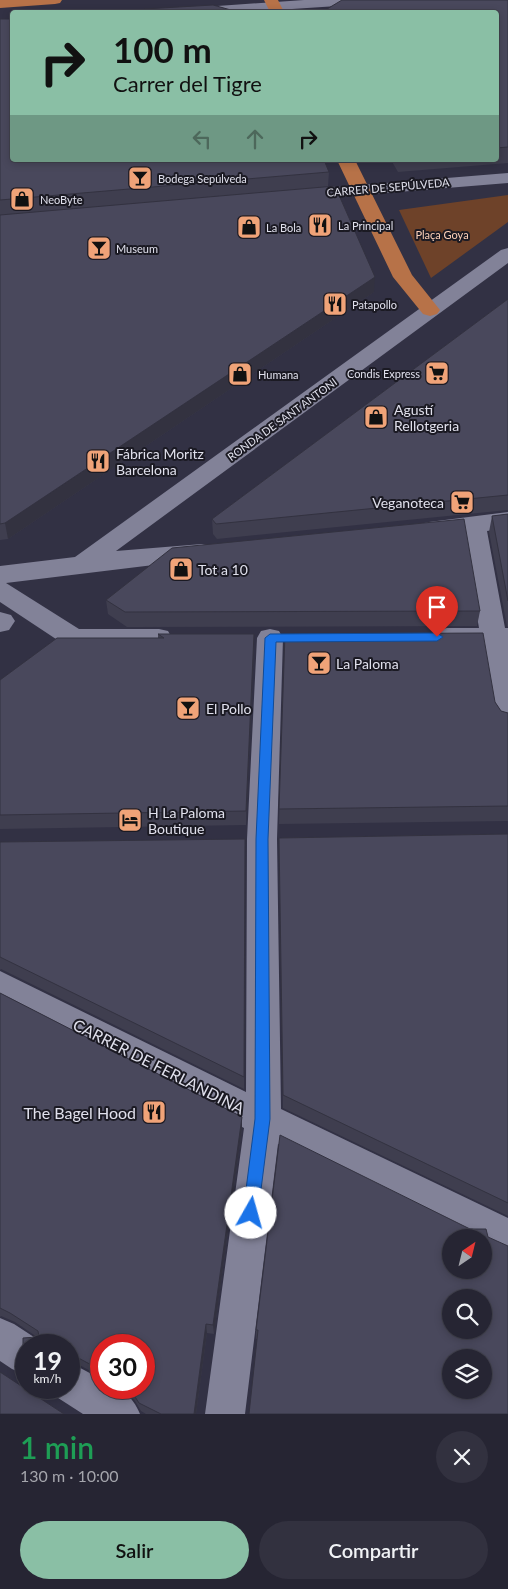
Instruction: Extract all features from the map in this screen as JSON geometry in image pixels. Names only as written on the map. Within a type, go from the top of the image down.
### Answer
[{"type":"main road","points":[[0,4],[55,0]]},
{"type":"main road","points":[[347,162],[403,278],[430,310]]},
{"type":"street","points":[[217,10],[368,0]]},
{"type":"street","name":"CARRER DE SEPÚLVEDA","points":[[278,197],[508,178]]},
{"type":"street","name":"RONDA DE SANT ANTONI","points":[[81,565],[508,254]]},
{"type":"street","points":[[410,531],[508,520]]},
{"type":"street","points":[[474,525],[500,637],[508,717]]},
{"type":"street","points":[[1,600],[81,565],[138,557],[222,550]]},
{"type":"street","points":[[1,600],[74,638],[182,638]]},
{"type":"street","points":[[425,637],[500,637]]},
{"type":"street","points":[[225,1414],[263,1119],[262,839],[270,638]]},
{"type":"street","name":"CARRER DE FERLANDINA","points":[[0,986],[263,1119],[508,1238]]},
{"type":"street","points":[[0,1338],[15,1348]]},
{"type":"street","points":[[80,1389],[120,1414]]},
{"type":"green space","name":"Plaça Goya","points":[[508,195],[508,222],[431,278],[399,210]]},
{"type":"building","points":[[342,0],[508,0],[508,147],[499,148],[499,10],[325,10]]},
{"type":"building","points":[[213,5],[231,10],[144,10]]},
{"type":"building","points":[[0,19],[10,19],[10,162],[325,162],[329,172],[0,200]]},
{"type":"building","points":[[335,186],[375,277],[5,523],[0,524],[0,215]]},
{"type":"building","points":[[508,299],[508,495],[216,524],[212,519]]},
{"type":"building","points":[[508,514],[508,601],[492,516]]},
{"type":"building","points":[[464,519],[480,611],[125,612],[106,600],[172,548]]},
{"type":"building","points":[[483,633],[495,702],[501,711],[508,713],[508,806],[279,809],[285,634]]},
{"type":"building","points":[[158,634],[254,634],[246,811],[0,815],[0,680],[57,638],[164,638]]},
{"type":"building","points":[[508,834],[508,1203],[283,1095],[279,838]]},
{"type":"building","points":[[245,839],[244,1077],[0,957],[0,842]]},
{"type":"building","points":[[0,993],[242,1117],[213,1325],[206,1324],[194,1414],[161,1414],[139,1403],[136,1399],[155,1399],[155,1334],[90,1334],[90,1364],[80,1359],[80,1334],[38,1334],[38,1331],[0,1308]]},
{"type":"building","points":[[280,1135],[470,1229],[442,1229],[442,1279],[492,1279],[492,1239],[508,1246],[508,1414],[249,1414],[258,1330],[256,1330]]},
{"type":"building","points":[[0,1372],[15,1382],[15,1399],[41,1399],[64,1414],[0,1414]]},
{"type":"place","name":"Bodega Sepúlveda","points":[[140,178]]},
{"type":"place","name":"NeoByte","points":[[22,199]]},
{"type":"place","name":"La Principal","points":[[320,225]]},
{"type":"place","name":"La Bola","points":[[249,227]]},
{"type":"place","name":"Museum","points":[[99,248]]},
{"type":"place","name":"Patapollo","points":[[335,304]]},
{"type":"place","name":"Condis Express","points":[[437,373]]},
{"type":"place","name":"Humana","points":[[240,374]]},
{"type":"place","name":"Agustí Rellotgeria","points":[[376,417]]},
{"type":"place","name":"Fábrica Moritz Barcelona","points":[[98,461]]},
{"type":"place","name":"Veganoteca","points":[[462,502]]},
{"type":"place","name":"Tot a 10","points":[[181,569]]},
{"type":"place","name":"La Paloma","points":[[319,663]]},
{"type":"place","name":"El Pollo","points":[[188,708]]},
{"type":"place","name":"H La Paloma Boutique","points":[[130,820]]},
{"type":"place","name":"The Bagel Hood","points":[[154,1112]]},
{"type":"route","points":[[251,1213],[263,1119],[262,839],[270,638],[437,637]]}]
